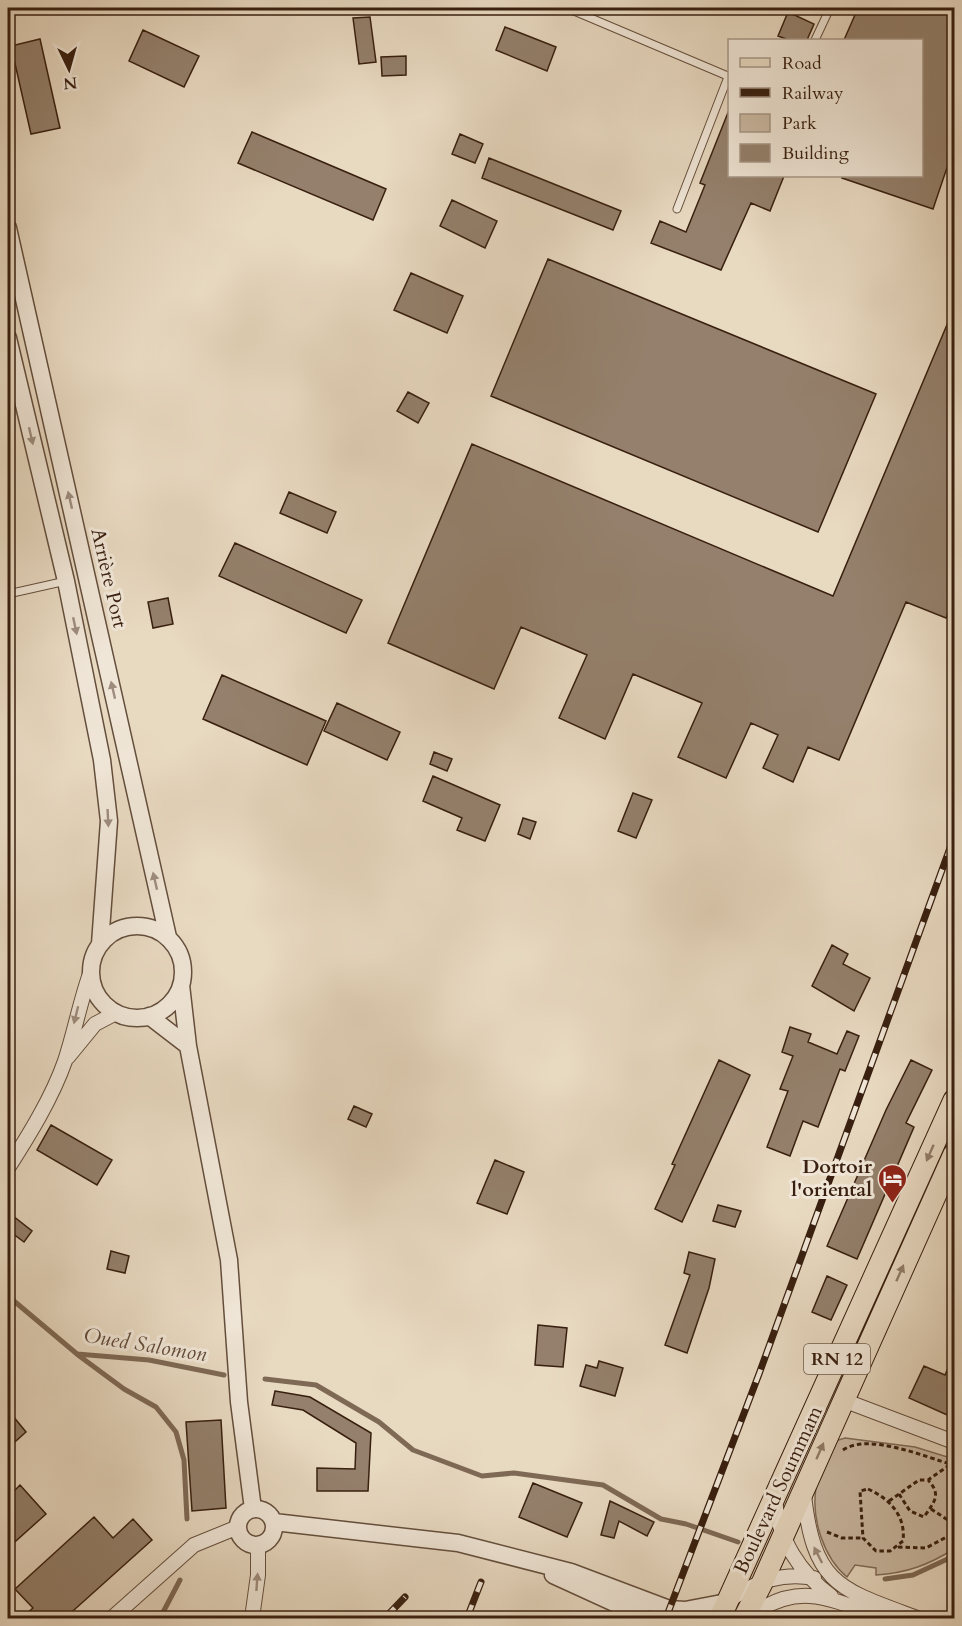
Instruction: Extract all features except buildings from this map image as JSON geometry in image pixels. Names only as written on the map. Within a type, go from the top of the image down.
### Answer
[{"type":"main road","name":"Boulevard Soummam","points":[[723,1610],[954,1100]]},
{"type":"main road","name":"Boulevard Soummam","points":[[745,1618],[954,1154]]},
{"type":"street","name":"Arrière Port","points":[[8,228],[168,938]]},
{"type":"street","points":[[8,338],[66,581],[102,760],[109,822],[100,944]]},
{"type":"street","points":[[8,1167],[44,1106],[65,1061],[78,1005],[91,971],[93,957],[100,944],[111,934],[125,927],[147,927],[168,938],[182,959],[181,985],[188,1046],[229,1260],[239,1402],[253,1509]]},
{"type":"street","points":[[91,971],[98,996],[116,1013],[138,1017],[163,1010],[174,999],[181,985]]},
{"type":"street","points":[[65,1061],[95,1024],[116,1013]]},
{"type":"street","points":[[148,1016],[188,1046]]},
{"type":"street","points":[[843,1400],[954,1442]]},
{"type":"street","points":[[803,1488],[814,1550],[844,1596]]},
{"type":"street","points":[[774,1498],[783,1536],[798,1563],[812,1578],[881,1618]]},
{"type":"street","points":[[274,1522],[272,1534],[264,1543],[258,1545],[246,1542],[238,1527],[240,1517],[253,1509],[263,1510],[274,1522],[458,1543],[572,1572],[692,1618]]},
{"type":"street","points":[[112,1618],[194,1545],[238,1527]]},
{"type":"street","points":[[252,1618],[258,1575],[258,1545]]},
{"type":"street","points":[[531,1563],[566,1582],[647,1618]]},
{"type":"street","points":[[669,1609],[723,1610],[763,1581],[782,1577],[812,1578]]},
{"type":"street","points":[[745,1618],[770,1602],[792,1596],[815,1595],[844,1596],[916,1618]]},
{"type":"lane","points":[[567,8],[728,77]]},
{"type":"lane","points":[[815,39],[830,8]]},
{"type":"lane","points":[[677,208],[728,80]]},
{"type":"lane","points":[[8,594],[66,581]]},
{"type":"path","points":[[838,1454],[847,1447],[888,1446],[953,1464]]},
{"type":"path","points":[[889,1501],[919,1480],[928,1480],[953,1464]]},
{"type":"path","points":[[899,1494],[910,1512],[924,1517],[936,1500],[937,1492],[928,1480]]},
{"type":"path","points":[[822,1525],[824,1531],[833,1536],[863,1538],[876,1551],[890,1551],[898,1547],[903,1541],[904,1532],[897,1511],[889,1501],[868,1489],[860,1491],[863,1538]]},
{"type":"path","points":[[930,1509],[954,1524]]},
{"type":"path","points":[[898,1547],[926,1548],[954,1533]]},
{"type":"green space","points":[[845,1438],[915,1447],[954,1459],[954,1549],[926,1564],[898,1572],[876,1575],[876,1568],[855,1565],[847,1577],[839,1569],[821,1537],[815,1500],[819,1476],[835,1441]]},
{"type":"waterway","name":"Oued Salomon","points":[[8,1296],[77,1354],[149,1360],[224,1375]]},
{"type":"waterway","points":[[78,1355],[124,1389],[156,1407],[176,1432],[184,1460],[187,1519]]},
{"type":"waterway","name":"Oued Salomon","points":[[265,1379],[316,1385],[379,1422],[413,1450],[482,1476],[514,1473],[603,1485],[661,1519],[686,1524],[738,1542]]},
{"type":"waterway","name":"Oued Salomon","points":[[885,1579],[913,1575],[954,1556]]},
{"type":"waterway","points":[[160,1618],[180,1580]]},
{"type":"railway","points":[[666,1618],[759,1374],[954,837]]},
{"type":"railway","points":[[467,1618],[481,1582]]},
{"type":"railway","points":[[385,1618],[405,1597]]},
{"type":"place","name":"Dortoir l'oriental","points":[[893,1204]]}]
